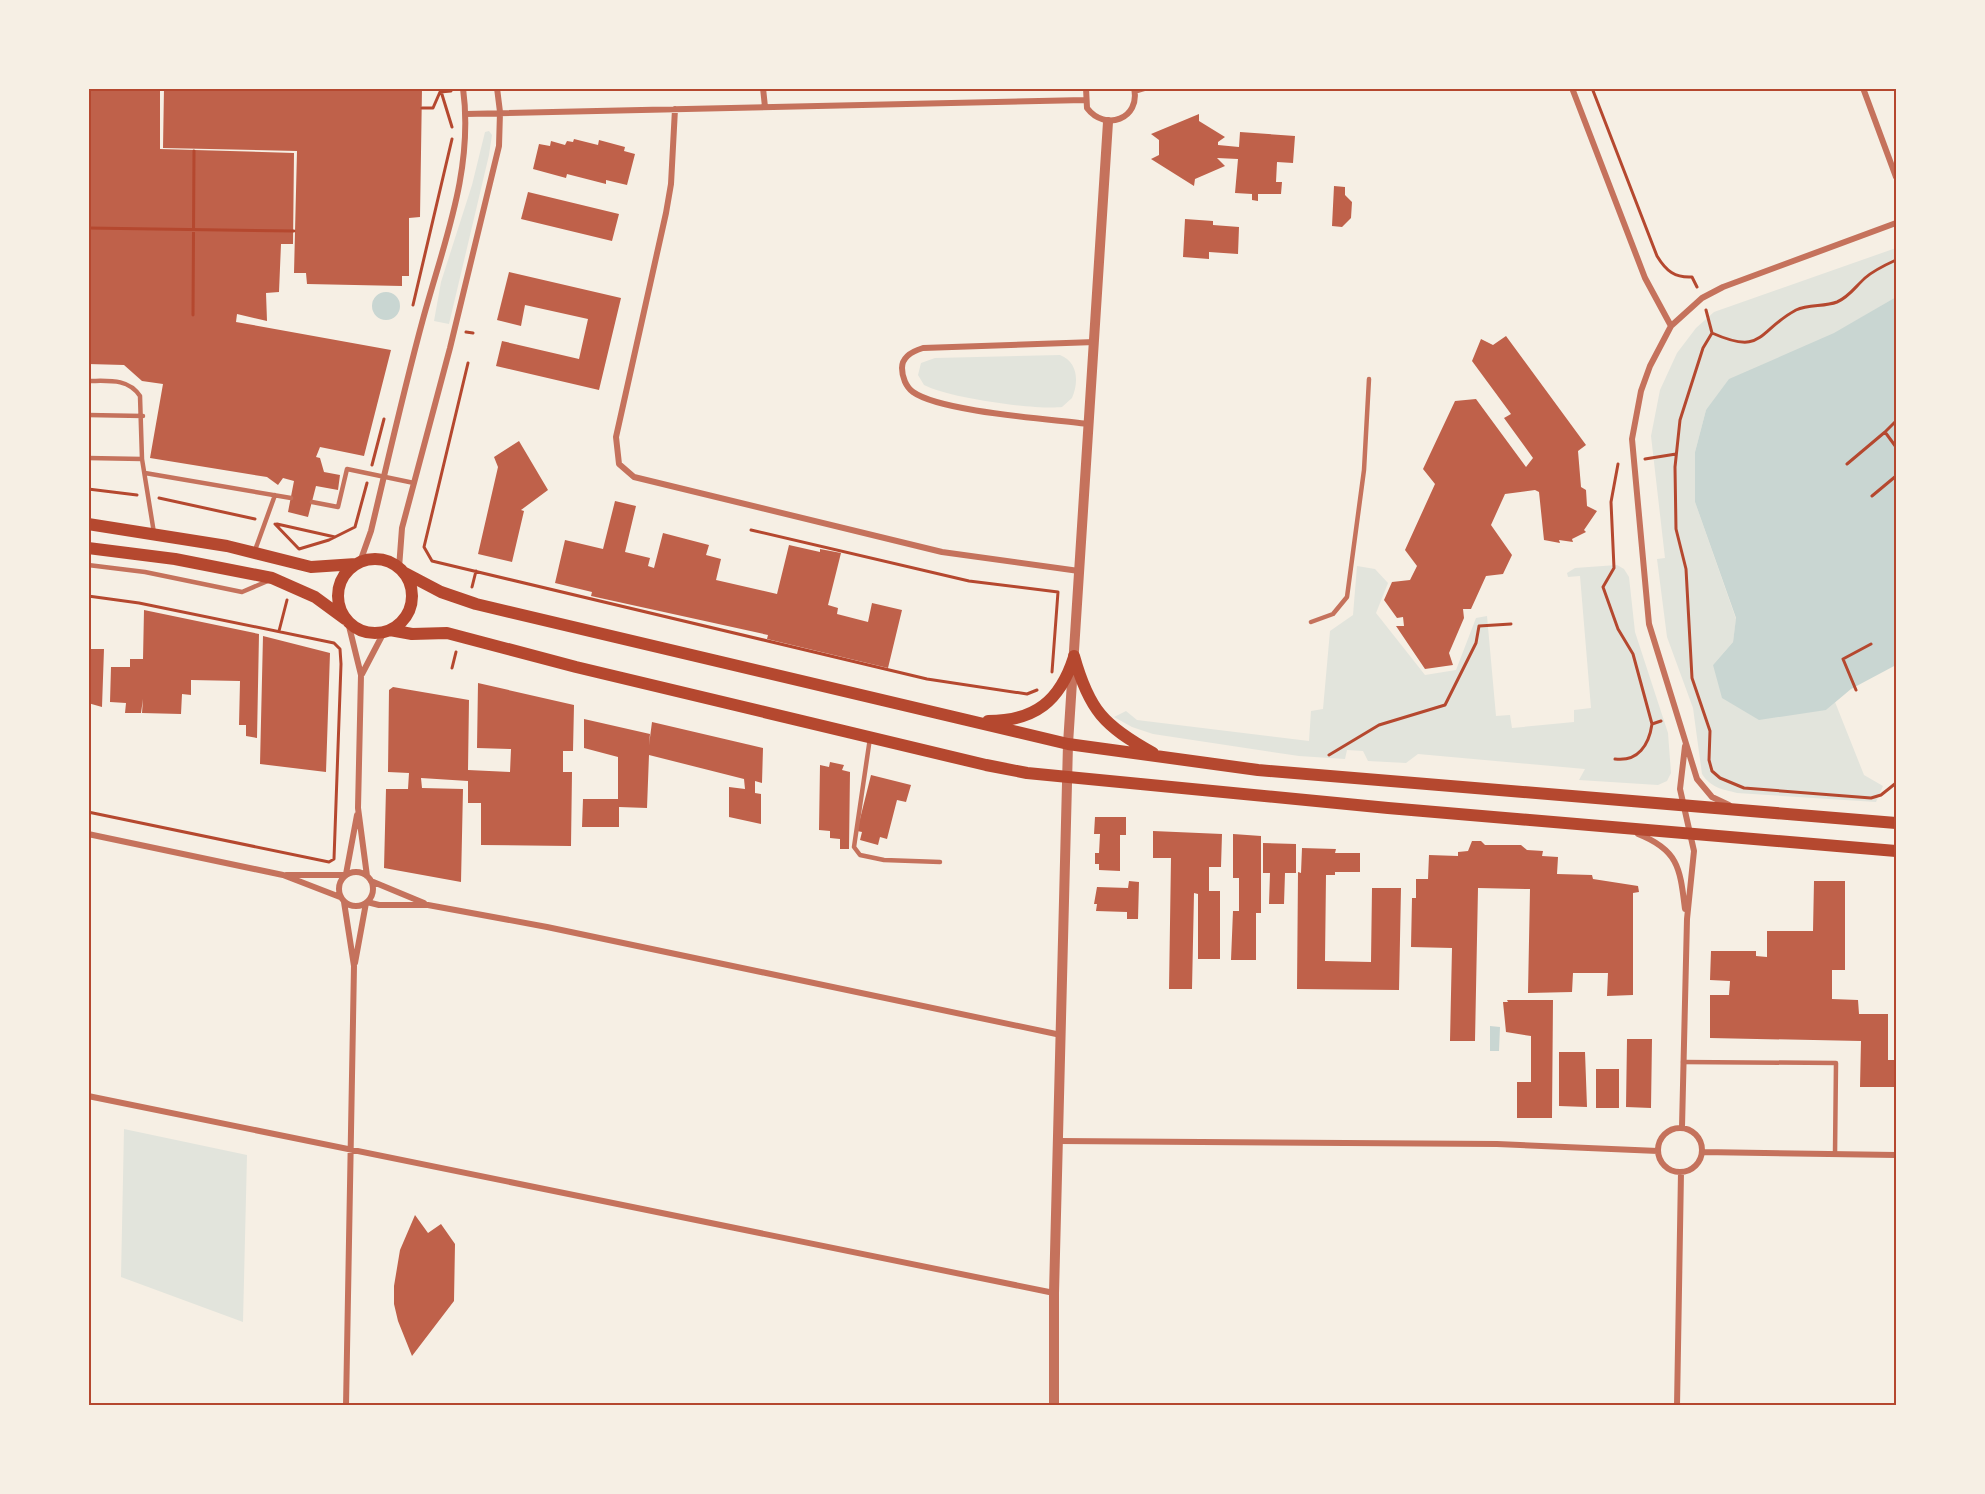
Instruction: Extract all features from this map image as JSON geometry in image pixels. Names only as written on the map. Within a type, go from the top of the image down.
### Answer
[{"type":"main road","points":[[88,524],[154,533],[311,567],[381,559],[451,597],[476,604],[1068,744],[1258,770],[1896,823]]},
{"type":"main road","points":[[88,548],[175,559],[272,578],[315,597],[364,632],[447,633],[986,765],[1068,778],[1896,851]]},
{"type":"main road","points":[[346,621],[339,608],[339,589],[346,572],[358,563]]},
{"type":"main road","points":[[387,631],[400,624],[411,604],[409,582],[401,570]]},
{"type":"main road","points":[[970,721],[1021,718],[1038,710],[1051,701],[1062,686],[1074,656]]},
{"type":"main road","points":[[1074,656],[1086,695],[1095,710],[1120,733],[1159,756]]},
{"type":"street","points":[[358,563],[371,531],[462,176],[467,133],[463,88]]},
{"type":"street","points":[[401,570],[402,528],[499,146],[500,112],[497,88]]},
{"type":"street","points":[[763,88],[765,107]]},
{"type":"street","points":[[1086,88],[1085,100],[1092,115],[1108,122],[1116,121],[1129,113],[1135,99],[1134,90],[1145,88]]},
{"type":"street","points":[[1572,88],[1645,278],[1671,326]]},
{"type":"street","points":[[1863,88],[1896,177]]},
{"type":"street","points":[[466,114],[1085,100]]},
{"type":"street","points":[[675,109],[671,184],[616,437],[619,464],[634,477],[904,544],[968,557],[1079,571]]},
{"type":"street","points":[[1054,1406],[1054,1293],[1068,744],[1108,122]]},
{"type":"street","points":[[1744,811],[1712,797],[1702,789],[1685,746],[1678,714],[1649,624],[1632,450],[1635,416],[1641,391],[1650,366],[1671,326],[1702,298],[1724,287],[1896,223]]},
{"type":"street","points":[[1089,424],[970,409],[922,397],[908,388],[902,361],[909,354],[923,348],[1095,342]]},
{"type":"street","points":[[346,621],[361,675],[358,808],[346,875],[339,884],[354,966]]},
{"type":"street","points":[[361,675],[387,631]]},
{"type":"street","points":[[1685,746],[1680,777],[1694,851],[1686,919]]},
{"type":"street","points":[[346,1406],[354,966],[367,903],[372,892],[358,808]]},
{"type":"street","points":[[1623,827],[1654,840],[1676,860],[1681,873],[1686,919],[1682,1127]]},
{"type":"street","points":[[88,834],[283,875],[357,906],[367,903],[428,905],[547,927],[1062,1036]]},
{"type":"street","points":[[283,875],[346,875],[356,872],[428,905]]},
{"type":"street","points":[[88,1096],[1054,1293]]},
{"type":"street","points":[[1682,1127],[1697,1135],[1702,1152],[1695,1166],[1681,1172],[1663,1164],[1658,1151],[1659,1143],[1668,1131],[1682,1127]]},
{"type":"street","points":[[1059,1141],[1497,1144],[1658,1151]]},
{"type":"street","points":[[1702,1152],[1896,1155]]},
{"type":"street","points":[[1677,1406],[1681,1172]]},
{"type":"lane","points":[[1311,622],[1333,614],[1347,597],[1364,470],[1369,379]]},
{"type":"lane","points":[[88,381],[123,382],[130,385],[140,396],[143,416],[142,459],[150,496],[154,533]]},
{"type":"lane","points":[[88,415],[143,416]]},
{"type":"lane","points":[[88,458],[142,459]]},
{"type":"lane","points":[[312,501],[338,507],[347,469],[414,483]]},
{"type":"lane","points":[[145,473],[291,498]]},
{"type":"lane","points":[[254,553],[274,495]]},
{"type":"lane","points":[[88,566],[146,572],[242,592],[272,578]]},
{"type":"lane","points":[[870,738],[854,847],[860,855],[884,860],[940,862]]},
{"type":"lane","points":[[1683,1062],[1836,1063],[1835,1154]]},
{"type":"path","points":[[522,88],[590,88]]},
{"type":"path","points":[[1592,88],[1658,256],[1664,268],[1675,275],[1692,277],[1702,298],[1712,333],[1702,348],[1680,420],[1676,454],[1676,529],[1686,569],[1692,678],[1710,731],[1709,760],[1712,771],[1731,785],[1744,788],[1850,796],[1881,795],[1896,783]]},
{"type":"path","points":[[440,90],[451,91]]},
{"type":"path","points":[[422,108],[432,108],[440,90]]},
{"type":"path","points":[[412,310],[454,131],[440,90]]},
{"type":"path","points":[[193,315],[194,151]]},
{"type":"path","points":[[88,228],[294,231]]},
{"type":"path","points":[[1712,333],[1732,342],[1744,344],[1753,341],[1764,336],[1796,310],[1835,303],[1848,296],[1866,277],[1896,260]]},
{"type":"path","points":[[464,331],[473,333]]},
{"type":"path","points":[[468,363],[424,547],[432,561],[927,679],[1027,694],[1043,688]]},
{"type":"path","points":[[275,524],[299,549],[336,537],[356,527],[384,418]]},
{"type":"path","points":[[1847,464],[1896,421]]},
{"type":"path","points":[[1884,432],[1896,447]]},
{"type":"path","points":[[1642,460],[1676,454]]},
{"type":"path","points":[[1615,759],[1633,759],[1641,752],[1650,735],[1652,724],[1633,654],[1618,629],[1603,587],[1614,568],[1611,502],[1618,464]]},
{"type":"path","points":[[1872,496],[1896,476]]},
{"type":"path","points":[[88,489],[150,496],[336,537]]},
{"type":"path","points":[[750,530],[969,581],[1058,592],[1052,675]]},
{"type":"path","points":[[471,587],[476,571]]},
{"type":"path","points":[[88,596],[139,603],[334,643],[340,649],[334,859],[329,862],[88,812]]},
{"type":"path","points":[[278,632],[287,598]]},
{"type":"path","points":[[1329,755],[1379,725],[1445,705],[1476,643],[1479,626],[1511,624]]},
{"type":"path","points":[[1856,690],[1843,659],[1871,644]]},
{"type":"path","points":[[452,668],[456,652]]},
{"type":"path","points":[[1652,724],[1661,721]]},
{"type":"shaded area","points":[[489,131],[492,135],[489,155],[449,324],[434,321],[441,282],[472,185],[485,132]]},
{"type":"shaded area","points":[[1896,248],[1896,297],[1706,410],[1695,452],[1695,502],[1736,619],[1733,642],[1713,665],[1826,710],[1835,702],[1864,775],[1883,786],[1876,802],[1737,793],[1722,789],[1709,782],[1702,774],[1693,708],[1667,637],[1657,559],[1665,558],[1651,436],[1660,390],[1677,353],[1696,328],[1714,312]]},
{"type":"shaded area","points":[[386,292],[396,296],[400,306],[396,316],[386,320],[376,316],[372,306],[376,296]]},
{"type":"shaded area","points":[[1896,297],[1896,665],[1851,689],[1826,710],[1759,720],[1722,698],[1713,665],[1733,642],[1736,618],[1695,502],[1695,452],[1706,410],[1729,379],[1834,333]]},
{"type":"shaded area","points":[[1060,355],[1074,367],[1076,379],[1072,398],[1062,407],[1013,405],[952,394],[924,385],[918,375],[921,363],[935,358]]},
{"type":"shaded area","points":[[1617,565],[1624,569],[1629,577],[1635,632],[1668,733],[1671,773],[1667,781],[1658,785],[1579,780],[1585,769],[1418,754],[1406,763],[1368,761],[1363,751],[1347,750],[1345,759],[1299,756],[1153,734],[1132,727],[1114,717],[1126,711],[1137,720],[1309,741],[1311,711],[1323,709],[1330,631],[1353,615],[1357,566],[1375,569],[1388,583],[1376,613],[1425,675],[1456,670],[1476,618],[1487,616],[1496,716],[1510,715],[1512,728],[1574,722],[1574,710],[1591,708],[1580,576],[1568,577],[1567,573],[1575,568]]},
{"type":"shaded area","points":[[1490,1026],[1500,1027],[1499,1051],[1490,1051]]},
{"type":"shaded area","points":[[124,1129],[247,1155],[243,1322],[121,1277]]},
{"type":"building","points":[[88,88],[160,88],[160,149],[294,153],[293,244],[281,244],[279,292],[266,293],[267,321],[237,314],[236,322],[391,350],[364,456],[320,447],[316,457],[320,458],[324,472],[340,475],[338,490],[316,486],[308,517],[288,512],[294,481],[283,478],[278,485],[267,477],[150,458],[163,384],[142,381],[124,365],[88,364]]},
{"type":"building","points":[[164,88],[422,88],[420,217],[409,218],[409,276],[402,276],[402,286],[307,284],[306,273],[294,273],[297,151],[163,148]]},
{"type":"building","points":[[1199,114],[1199,121],[1225,137],[1218,142],[1218,145],[1239,147],[1240,132],[1295,136],[1293,163],[1277,162],[1276,182],[1282,182],[1281,194],[1258,194],[1258,201],[1252,200],[1252,194],[1235,193],[1238,159],[1217,158],[1225,166],[1195,179],[1194,186],[1151,159],[1159,155],[1159,140],[1151,134]]},
{"type":"building","points":[[574,139],[598,145],[599,140],[625,147],[624,151],[635,154],[627,185],[606,180],[606,184],[567,174],[566,178],[533,169],[539,144],[550,146],[551,141],[565,145],[567,141],[573,142]]},
{"type":"building","points":[[1334,186],[1345,187],[1345,195],[1352,202],[1351,218],[1342,227],[1332,226]]},
{"type":"building","points":[[528,192],[619,214],[612,241],[521,219]]},
{"type":"building","points":[[1185,219],[1213,221],[1213,225],[1239,227],[1238,254],[1209,252],[1209,259],[1183,257]]},
{"type":"building","points":[[509,272],[621,298],[599,390],[496,366],[502,341],[579,359],[588,319],[525,305],[521,326],[497,320]]},
{"type":"building","points":[[1506,336],[1586,445],[1578,451],[1581,487],[1586,490],[1587,506],[1597,511],[1584,530],[1586,532],[1572,539],[1573,542],[1559,540],[1560,543],[1544,540],[1539,492],[1535,490],[1505,494],[1491,525],[1512,555],[1503,574],[1486,576],[1471,609],[1463,609],[1464,618],[1449,653],[1453,665],[1425,669],[1396,626],[1404,626],[1403,617],[1397,618],[1384,600],[1392,582],[1410,580],[1417,566],[1405,550],[1435,484],[1423,469],[1455,401],[1476,399],[1526,467],[1533,458],[1504,418],[1511,414],[1472,361],[1481,339],[1493,345]]},
{"type":"building","points":[[519,441],[548,490],[521,510],[524,511],[512,562],[478,554],[498,467],[494,457]]},
{"type":"building","points":[[615,501],[636,506],[625,552],[650,558],[648,566],[654,568],[663,533],[709,545],[706,555],[721,559],[716,580],[777,594],[789,545],[820,552],[820,549],[841,553],[828,605],[838,608],[837,614],[868,622],[872,603],[902,610],[888,668],[767,639],[768,635],[591,596],[592,592],[555,583],[565,540],[603,549]]},
{"type":"building","points":[[144,610],[259,634],[257,738],[246,736],[246,725],[239,725],[240,681],[191,680],[191,695],[182,694],[181,714],[142,713],[143,699],[141,713],[125,713],[126,703],[110,702],[111,667],[130,667],[130,659],[143,659]]},
{"type":"building","points":[[263,636],[330,653],[326,772],[260,764]]},
{"type":"building","points":[[88,649],[104,649],[102,707],[88,703]]},
{"type":"building","points":[[478,683],[574,705],[573,751],[563,751],[563,772],[572,772],[571,846],[481,845],[481,803],[468,803],[468,781],[421,778],[422,788],[463,789],[461,882],[384,868],[386,789],[408,789],[409,773],[388,772],[389,690],[393,687],[469,700],[468,770],[510,772],[511,749],[477,748]]},
{"type":"building","points":[[584,719],[650,734],[649,745],[652,722],[763,748],[762,783],[755,781],[755,793],[761,794],[761,824],[729,817],[729,787],[745,789],[744,779],[649,755],[647,808],[619,807],[619,827],[582,827],[583,799],[618,799],[618,757],[584,748]]},
{"type":"building","points":[[830,762],[844,765],[842,770],[850,772],[849,849],[840,849],[840,839],[830,838],[830,831],[819,830],[820,765],[829,767]]},
{"type":"building","points":[[871,775],[911,785],[906,802],[897,800],[887,839],[880,837],[878,845],[860,840],[862,832],[857,831]]},
{"type":"building","points":[[1095,817],[1126,817],[1126,835],[1120,835],[1120,871],[1099,870],[1099,864],[1095,864],[1095,853],[1099,853],[1100,834],[1094,834]]},
{"type":"building","points":[[1153,831],[1222,834],[1221,867],[1209,867],[1209,891],[1220,891],[1220,959],[1198,959],[1198,894],[1194,893],[1192,989],[1169,989],[1171,858],[1153,858]]},
{"type":"building","points":[[1233,834],[1261,836],[1261,913],[1256,913],[1256,960],[1231,960],[1233,911],[1239,911],[1239,878],[1233,878]]},
{"type":"building","points":[[1472,841],[1481,841],[1485,845],[1521,845],[1527,850],[1543,851],[1542,856],[1558,857],[1557,874],[1592,875],[1593,879],[1638,886],[1639,892],[1633,893],[1633,995],[1607,996],[1608,973],[1573,973],[1572,992],[1528,993],[1530,889],[1478,888],[1475,1041],[1450,1041],[1452,948],[1411,947],[1412,898],[1416,898],[1416,879],[1428,879],[1429,855],[1458,856],[1458,852],[1468,851]]},
{"type":"building","points":[[1263,843],[1296,844],[1296,873],[1285,873],[1284,904],[1269,904],[1270,873],[1263,873]]},
{"type":"building","points":[[1302,848],[1336,849],[1335,853],[1360,853],[1360,872],[1335,872],[1335,875],[1326,875],[1325,961],[1371,962],[1372,888],[1401,888],[1399,990],[1297,989],[1298,872],[1301,873]]},
{"type":"building","points":[[1129,881],[1139,882],[1138,919],[1127,919],[1127,912],[1096,911],[1097,904],[1094,904],[1097,887],[1128,888]]},
{"type":"building","points":[[1814,881],[1845,881],[1845,970],[1832,970],[1832,999],[1858,1000],[1859,1014],[1888,1014],[1888,1060],[1896,1060],[1896,1087],[1860,1087],[1861,1041],[1710,1038],[1710,995],[1729,995],[1730,981],[1710,980],[1711,951],[1756,951],[1756,956],[1767,957],[1767,931],[1813,931]]},
{"type":"building","points":[[1507,1000],[1553,1000],[1552,1118],[1517,1118],[1517,1082],[1531,1082],[1531,1036],[1506,1032],[1503,1002],[1508,1002]]},
{"type":"building","points":[[1627,1039],[1652,1039],[1651,1108],[1626,1107]]},
{"type":"building","points":[[1559,1052],[1585,1052],[1587,1107],[1559,1106]]},
{"type":"building","points":[[1596,1069],[1619,1069],[1619,1108],[1596,1108]]},
{"type":"building","points":[[415,1215],[428,1233],[441,1224],[455,1244],[454,1301],[412,1356],[398,1321],[394,1304],[394,1286],[400,1250]]}]
